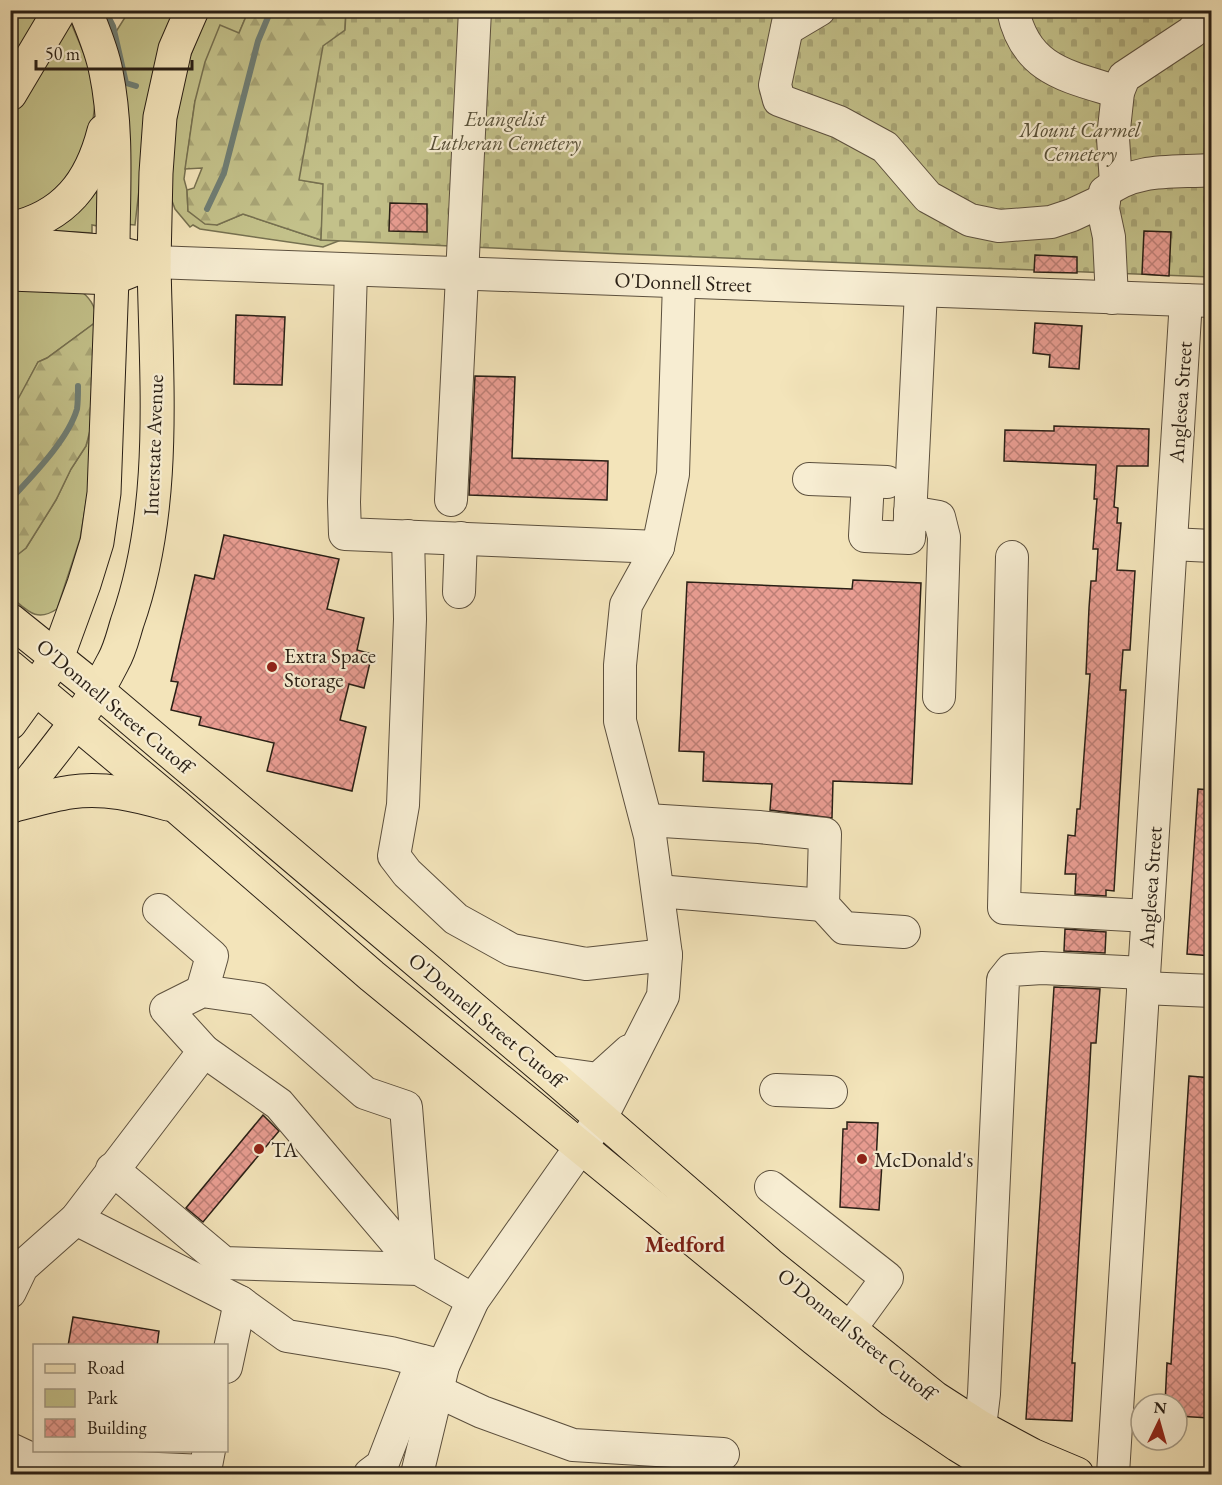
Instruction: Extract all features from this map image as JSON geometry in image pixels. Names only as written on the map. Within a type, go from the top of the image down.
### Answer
[{"type":"main road","points":[[10,94],[60,10]]},
{"type":"main road","points":[[10,723],[57,658],[94,552],[104,493],[113,265],[111,104],[106,70],[85,10]]},
{"type":"main road","name":"Interstate Avenue","points":[[11,806],[75,722],[114,660],[134,603],[146,554],[157,466],[154,262],[160,117],[175,49],[192,10]]},
{"type":"main road","points":[[10,229],[44,217],[70,199],[90,173],[101,144],[111,104]]},
{"type":"main road","name":"O'Donnell Street","points":[[10,244],[113,265]]},
{"type":"main road","name":"O'Donnell Street","points":[[10,274],[154,262]]},
{"type":"main road","name":"O'Donnell Street Cutoff","points":[[10,620],[97,690],[548,1072],[769,1264],[935,1398],[969,1444]]},
{"type":"main road","name":"O'Donnell Street Cutoff","points":[[10,667],[176,806],[372,976],[884,1394],[969,1444]]},
{"type":"main road","points":[[11,806],[71,792],[99,791],[131,794],[176,806]]},
{"type":"main road","points":[[969,1444],[1005,1474]]},
{"type":"main road","points":[[969,1444],[1032,1455],[1077,1474]]},
{"type":"street","points":[[451,500],[475,10]]},
{"type":"street","points":[[819,10],[788,20],[775,85],[779,100],[839,122],[885,147],[928,197],[970,220],[999,226],[1051,222],[1072,215],[1132,176],[1212,170]]},
{"type":"street","points":[[1013,10],[1017,29],[1036,58],[1060,74],[1118,92]]},
{"type":"street","points":[[1112,298],[1109,237],[1103,209],[1110,191],[1118,92],[1124,78],[1192,32],[1210,10]]},
{"type":"street","points":[[1173,172],[1212,194]]},
{"type":"street","name":"O'Donnell Street","points":[[154,262],[1199,301]]},
{"type":"street","points":[[351,270],[345,534],[658,546]]},
{"type":"street","points":[[370,1474],[382,1465],[473,1300],[601,1118],[663,996],[666,955],[658,891],[647,820],[620,721],[620,665],[626,605],[658,546],[673,474],[679,282]]},
{"type":"street","points":[[868,482],[865,536],[909,538],[921,291]]},
{"type":"street","name":"Anglesea Street","points":[[1113,1474],[1171,544],[1199,301]]},
{"type":"street","points":[[809,479],[868,482],[911,498],[939,518],[944,537],[939,697]]},
{"type":"street","points":[[408,536],[410,619],[403,805],[394,856],[407,873],[456,919],[512,950],[586,964],[666,955]]},
{"type":"street","points":[[459,592],[461,538]]},
{"type":"street","points":[[1171,544],[1212,546]]},
{"type":"street","points":[[1012,557],[1004,908],[1148,916]]},
{"type":"street","points":[[647,820],[759,827],[825,834],[823,905]]},
{"type":"street","points":[[658,891],[823,905],[844,928],[904,932]]},
{"type":"street","points":[[159,910],[212,956],[202,991]]},
{"type":"street","points":[[969,1444],[984,1394],[1003,980],[1011,970],[1042,968],[1212,990]]},
{"type":"street","points":[[419,1269],[406,1107],[365,1093],[258,999],[202,991],[166,1009],[204,1051],[279,1104],[419,1269],[473,1300]]},
{"type":"street","points":[[548,1072],[598,1078],[643,1039]]},
{"type":"street","points":[[10,1292],[22,1267],[76,1219],[204,1051]]},
{"type":"street","points":[[776,1090],[831,1092]]},
{"type":"street","points":[[112,1170],[224,1263],[419,1269]]},
{"type":"street","points":[[771,1187],[887,1278],[850,1329]]},
{"type":"street","points":[[76,1219],[240,1302],[287,1336],[391,1353],[434,1372],[482,1412],[573,1445],[723,1454]]},
{"type":"street","points":[[228,1358],[240,1302]]},
{"type":"street","points":[[417,1474],[434,1372]]},
{"type":"street","points":[[10,1449],[42,1464],[205,1471],[209,1452]]},
{"type":"green space","points":[[10,11],[66,11],[93,75],[96,97],[91,134],[80,164],[40,204],[10,213]]},
{"type":"green space","points":[[129,11],[175,11],[147,120],[135,225],[124,224],[112,38]]},
{"type":"green space","points":[[208,11],[241,11],[247,14],[239,33],[195,101],[184,179],[188,211],[217,225],[243,214],[321,240],[341,240],[323,247],[200,229],[193,225],[190,227],[175,209],[168,190],[181,80]]},
{"type":"green space","points":[[241,11],[346,11],[345,30],[300,180],[324,184],[321,240],[243,214],[217,225],[205,224],[188,211],[187,190],[194,188],[202,168],[185,169],[195,101],[205,62],[220,25],[239,33],[247,14]]},
{"type":"green space","name":"Mount Carmel Cemetery","points":[[346,11],[1211,11],[1211,277],[321,240],[323,184],[299,180],[323,46],[345,30]]},
{"type":"green space","points":[[98,182],[98,226],[92,225],[92,233],[40,230]]},
{"type":"green space","points":[[11,288],[82,292],[93,305],[96,322],[47,358],[38,362],[11,414]]},
{"type":"green space","points":[[96,322],[93,419],[86,446],[26,548],[11,560],[10,414],[38,362],[47,358]]},
{"type":"green space","points":[[93,419],[91,473],[80,539],[57,609],[50,613],[37,615],[11,597],[10,560],[26,548],[56,500],[71,469],[86,446]]},
{"type":"building","points":[[390,203],[427,204],[427,232],[389,231]]},
{"type":"building","points":[[1144,231],[1171,232],[1169,276],[1142,274]]},
{"type":"building","points":[[1035,255],[1077,257],[1077,273],[1034,272]]},
{"type":"building","points":[[236,315],[285,317],[282,385],[234,384]]},
{"type":"building","points":[[1035,323],[1082,326],[1079,369],[1049,367],[1050,355],[1033,353]]},
{"type":"building","points":[[475,376],[515,377],[512,458],[608,461],[607,500],[469,495]]},
{"type":"building","points":[[1054,426],[1149,429],[1148,466],[1117,466],[1114,507],[1118,508],[1117,523],[1121,523],[1117,570],[1135,571],[1130,650],[1123,650],[1120,690],[1126,690],[1114,891],[1106,890],[1106,896],[1075,894],[1076,874],[1065,874],[1068,835],[1075,836],[1077,809],[1080,809],[1090,674],[1086,674],[1089,608],[1091,581],[1096,581],[1098,549],[1093,549],[1097,499],[1094,499],[1096,465],[1004,461],[1005,430],[1054,431]]},
{"type":"building","name":"Extra Space Storage","points":[[224,535],[339,559],[327,609],[364,618],[357,650],[372,654],[364,688],[349,684],[340,720],[366,727],[352,791],[267,771],[274,743],[199,725],[201,717],[171,710],[178,682],[171,681],[195,575],[214,579]]},
{"type":"building","points":[[853,580],[921,583],[912,784],[833,781],[832,818],[770,810],[772,784],[703,781],[704,752],[679,751],[687,582],[852,589]]},
{"type":"building","points":[[1198,789],[1212,790],[1212,956],[1187,954]]},
{"type":"building","points":[[1065,929],[1106,932],[1105,953],[1064,951]]},
{"type":"building","points":[[1054,987],[1100,989],[1096,1043],[1091,1043],[1072,1363],[1075,1363],[1072,1421],[1026,1419]]},
{"type":"building","points":[[1189,1076],[1212,1078],[1212,1311],[1208,1361],[1212,1361],[1212,1376],[1209,1418],[1189,1417],[1189,1392],[1166,1392],[1167,1363],[1171,1364]]},
{"type":"building","points":[[263,1115],[279,1131],[203,1222],[186,1208]]},
{"type":"building","name":"McDonald's","points":[[847,1122],[878,1123],[876,1163],[882,1163],[879,1210],[840,1207],[843,1129],[847,1129]]},
{"type":"building","points":[[73,1317],[159,1331],[157,1344],[68,1344]]},
{"type":"waterway","points":[[105,10],[113,26],[126,83],[136,86]]},
{"type":"waterway","points":[[207,209],[224,173],[258,41],[271,10]]},
{"type":"waterway","points":[[10,500],[66,433],[77,409],[78,386]]},
{"type":"place","name":"Extra Space Storage","points":[[272,667]]},
{"type":"place","name":"TA","points":[[259,1149]]},
{"type":"place","name":"McDonald's","points":[[862,1159]]},
{"type":"district","name":"Medford","points":[[685,1244]]},
{"type":"park label","name":"Evangelist Lutheran Cemetery","points":[[505,130]]}]
